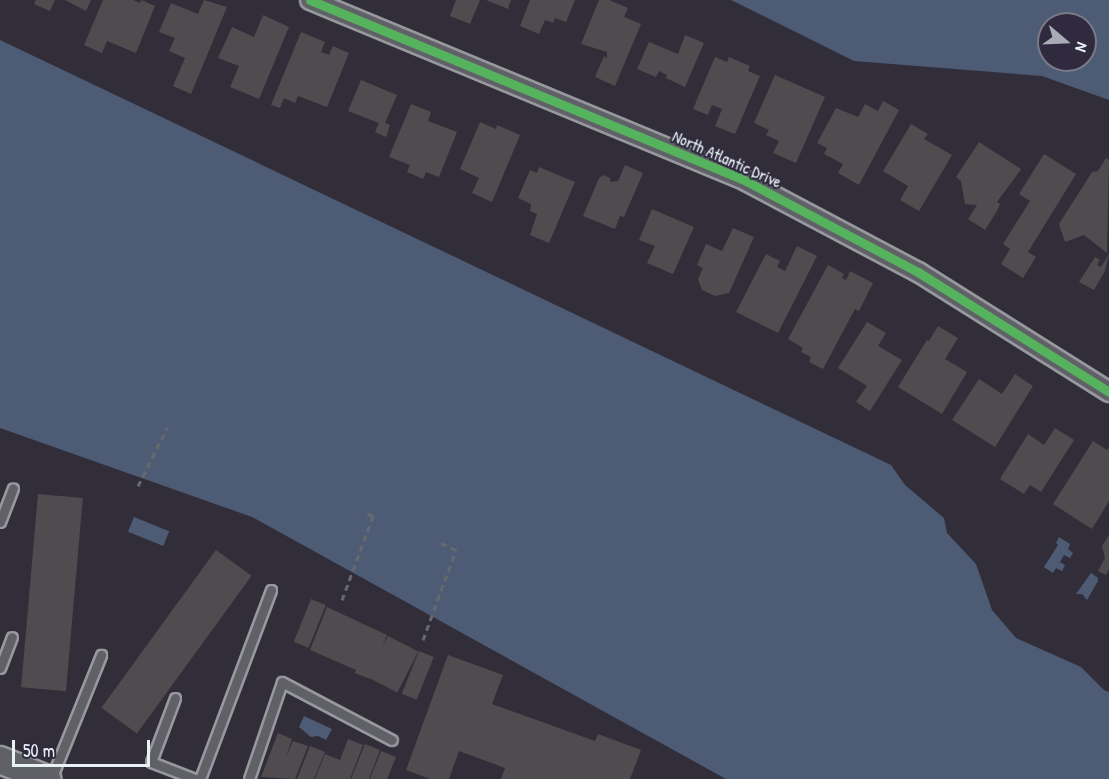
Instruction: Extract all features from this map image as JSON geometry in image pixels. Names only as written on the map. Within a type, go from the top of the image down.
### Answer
[{"type":"main road","points":[[0,760],[49,779]]},
{"type":"street","name":"North Atlantic Drive","points":[[310,0],[746,181],[918,272],[1109,392]]},
{"type":"lane","points":[[0,522],[13,488]]},
{"type":"lane","points":[[200,779],[272,590]]},
{"type":"lane","points":[[0,668],[12,637]]},
{"type":"lane","points":[[49,779],[101,655]]},
{"type":"lane","points":[[249,779],[282,682],[392,740]]},
{"type":"lane","points":[[175,698],[151,762],[195,779]]},
{"type":"path","points":[[138,486],[167,428]]},
{"type":"path","points":[[342,600],[373,516],[366,513]]},
{"type":"path","points":[[423,640],[456,550],[439,542]]},
{"type":"water","points":[[731,0],[1109,0],[1109,100],[1042,76],[854,61]]},
{"type":"water","points":[[0,40],[891,465],[905,485],[944,518],[947,533],[976,564],[992,610],[1016,638],[1081,667],[1104,690],[1109,692],[1109,779],[726,779],[252,517],[0,428]]},
{"type":"water","points":[[134,517],[169,531],[163,546],[128,532]]},
{"type":"water","points":[[1059,537],[1070,544],[1068,549],[1073,553],[1070,558],[1064,555],[1060,562],[1065,565],[1062,571],[1056,568],[1053,573],[1044,567],[1058,545],[1056,543]]},
{"type":"water","points":[[1091,573],[1098,578],[1098,581],[1087,600],[1082,594],[1076,594]]},
{"type":"water","points":[[304,716],[332,729],[326,740],[318,736],[311,737],[299,727]]},
{"type":"building","points":[[36,0],[55,0],[50,11],[34,4]]},
{"type":"building","points":[[65,0],[91,0],[86,11]]},
{"type":"building","points":[[103,0],[133,0],[140,3],[141,0],[155,6],[136,53],[107,41],[102,53],[84,45]]},
{"type":"building","points":[[204,0],[227,7],[191,94],[173,86],[185,58],[169,51],[175,38],[159,32],[171,3],[198,14]]},
{"type":"building","points":[[456,0],[480,0],[470,24],[450,16]]},
{"type":"building","points":[[486,0],[511,0],[508,9]]},
{"type":"building","points":[[530,0],[575,0],[566,22],[555,18],[553,23],[545,20],[539,34],[520,26]]},
{"type":"building","points":[[599,0],[609,0],[628,8],[624,17],[641,24],[615,86],[595,77],[604,56],[607,58],[607,52],[581,44]]},
{"type":"building","points":[[263,15],[289,27],[259,99],[230,87],[239,66],[218,58],[232,27],[254,37]]},
{"type":"building","points":[[301,32],[325,42],[321,52],[329,55],[333,46],[349,53],[327,107],[298,96],[295,103],[284,98],[280,108],[271,105]]},
{"type":"building","points":[[685,35],[704,43],[685,87],[666,78],[667,75],[659,71],[656,77],[637,69],[649,42],[678,54]]},
{"type":"building","points":[[715,57],[727,62],[729,57],[750,66],[748,71],[760,76],[735,134],[715,126],[722,109],[712,105],[708,115],[693,109]]},
{"type":"building","points":[[775,75],[825,97],[796,163],[773,153],[779,141],[766,135],[769,130],[754,123]]},
{"type":"building","points":[[361,80],[397,95],[385,123],[390,125],[386,137],[375,132],[379,123],[348,111]]},
{"type":"building","points":[[883,101],[899,110],[859,185],[838,173],[843,164],[824,154],[827,148],[817,143],[836,108],[858,117],[865,104],[878,111]]},
{"type":"building","points":[[411,104],[431,112],[428,121],[457,132],[439,177],[426,172],[423,179],[407,172],[410,165],[389,157]]},
{"type":"building","points":[[480,122],[496,129],[497,125],[520,135],[492,202],[472,193],[479,178],[460,169]]},
{"type":"building","points":[[911,124],[928,134],[924,139],[952,155],[919,211],[900,200],[908,186],[883,171]]},
{"type":"building","points":[[979,142],[1021,169],[997,202],[1000,204],[997,211],[985,230],[968,219],[977,205],[965,204],[961,181],[956,177]]},
{"type":"building","points":[[1044,154],[1076,174],[1028,252],[1036,257],[1023,278],[1001,264],[1010,249],[1003,244],[1030,201],[1019,194]]},
{"type":"building","points":[[1106,158],[1109,160],[1107,253],[1084,235],[1065,242],[1059,224],[1092,172],[1098,171]]},
{"type":"building","points":[[625,165],[643,173],[624,217],[620,216],[615,229],[583,216],[599,178],[604,175],[610,178],[611,182],[618,181]]},
{"type":"building","points":[[539,167],[575,182],[549,243],[530,235],[537,214],[530,211],[531,204],[518,198],[530,170],[537,173]]},
{"type":"building","points":[[652,209],[694,227],[673,274],[647,263],[655,246],[639,240]]},
{"type":"building","points":[[733,228],[754,237],[729,293],[715,296],[702,290],[698,279],[703,268],[697,265],[706,244],[722,251]]},
{"type":"building","points":[[797,246],[817,256],[778,333],[736,312],[766,254],[780,261],[777,267],[785,271]]},
{"type":"building","points":[[1109,254],[1105,271],[1094,290],[1079,282],[1095,257],[1100,260],[1097,265],[1101,267]]},
{"type":"building","points":[[828,265],[844,274],[842,278],[846,280],[850,271],[873,283],[859,311],[855,309],[823,369],[809,362],[811,357],[801,352],[803,348],[788,339]]},
{"type":"building","points":[[867,322],[886,333],[878,346],[902,360],[870,411],[856,402],[867,386],[838,368]]},
{"type":"building","points":[[938,326],[958,338],[945,359],[967,372],[942,414],[898,387]]},
{"type":"building","points":[[1015,374],[1033,386],[995,447],[952,420],[979,379],[1002,394]]},
{"type":"building","points":[[1055,428],[1074,440],[1041,492],[1030,485],[1024,494],[1000,479],[1028,434],[1044,445]]},
{"type":"building","points":[[1093,441],[1107,450],[1109,447],[1109,501],[1092,529],[1053,504]]},
{"type":"building","points":[[38,494],[83,498],[66,691],[21,687]]},
{"type":"building","points":[[1109,535],[1109,569],[1106,575],[1098,571],[1105,558],[1102,546]]},
{"type":"building","points":[[216,550],[252,576],[137,734],[101,708]]},
{"type":"building","points":[[311,599],[326,605],[309,648],[294,642]]},
{"type":"building","points":[[327,607],[387,635],[370,679],[355,673],[356,670],[310,650]]},
{"type":"building","points":[[388,636],[418,651],[397,692],[367,677]]},
{"type":"building","points":[[419,651],[434,657],[417,700],[402,694]]},
{"type":"building","points":[[448,655],[503,675],[492,704],[595,741],[598,734],[641,750],[630,779],[501,779],[505,768],[459,751],[449,779],[430,779],[406,770]]},
{"type":"building","points":[[278,733],[292,739],[286,757],[293,741],[308,746],[295,779],[261,777]]},
{"type":"building","points":[[348,739],[363,745],[350,779],[315,779],[325,754],[340,760]]},
{"type":"building","points":[[365,744],[380,750],[369,779],[351,779]]},
{"type":"building","points":[[310,746],[325,752],[314,779],[297,779]]},
{"type":"building","points":[[381,751],[396,757],[387,779],[370,779]]},
{"type":"cycle path","points":[[310,0],[746,181],[918,272],[1109,392]]}]
